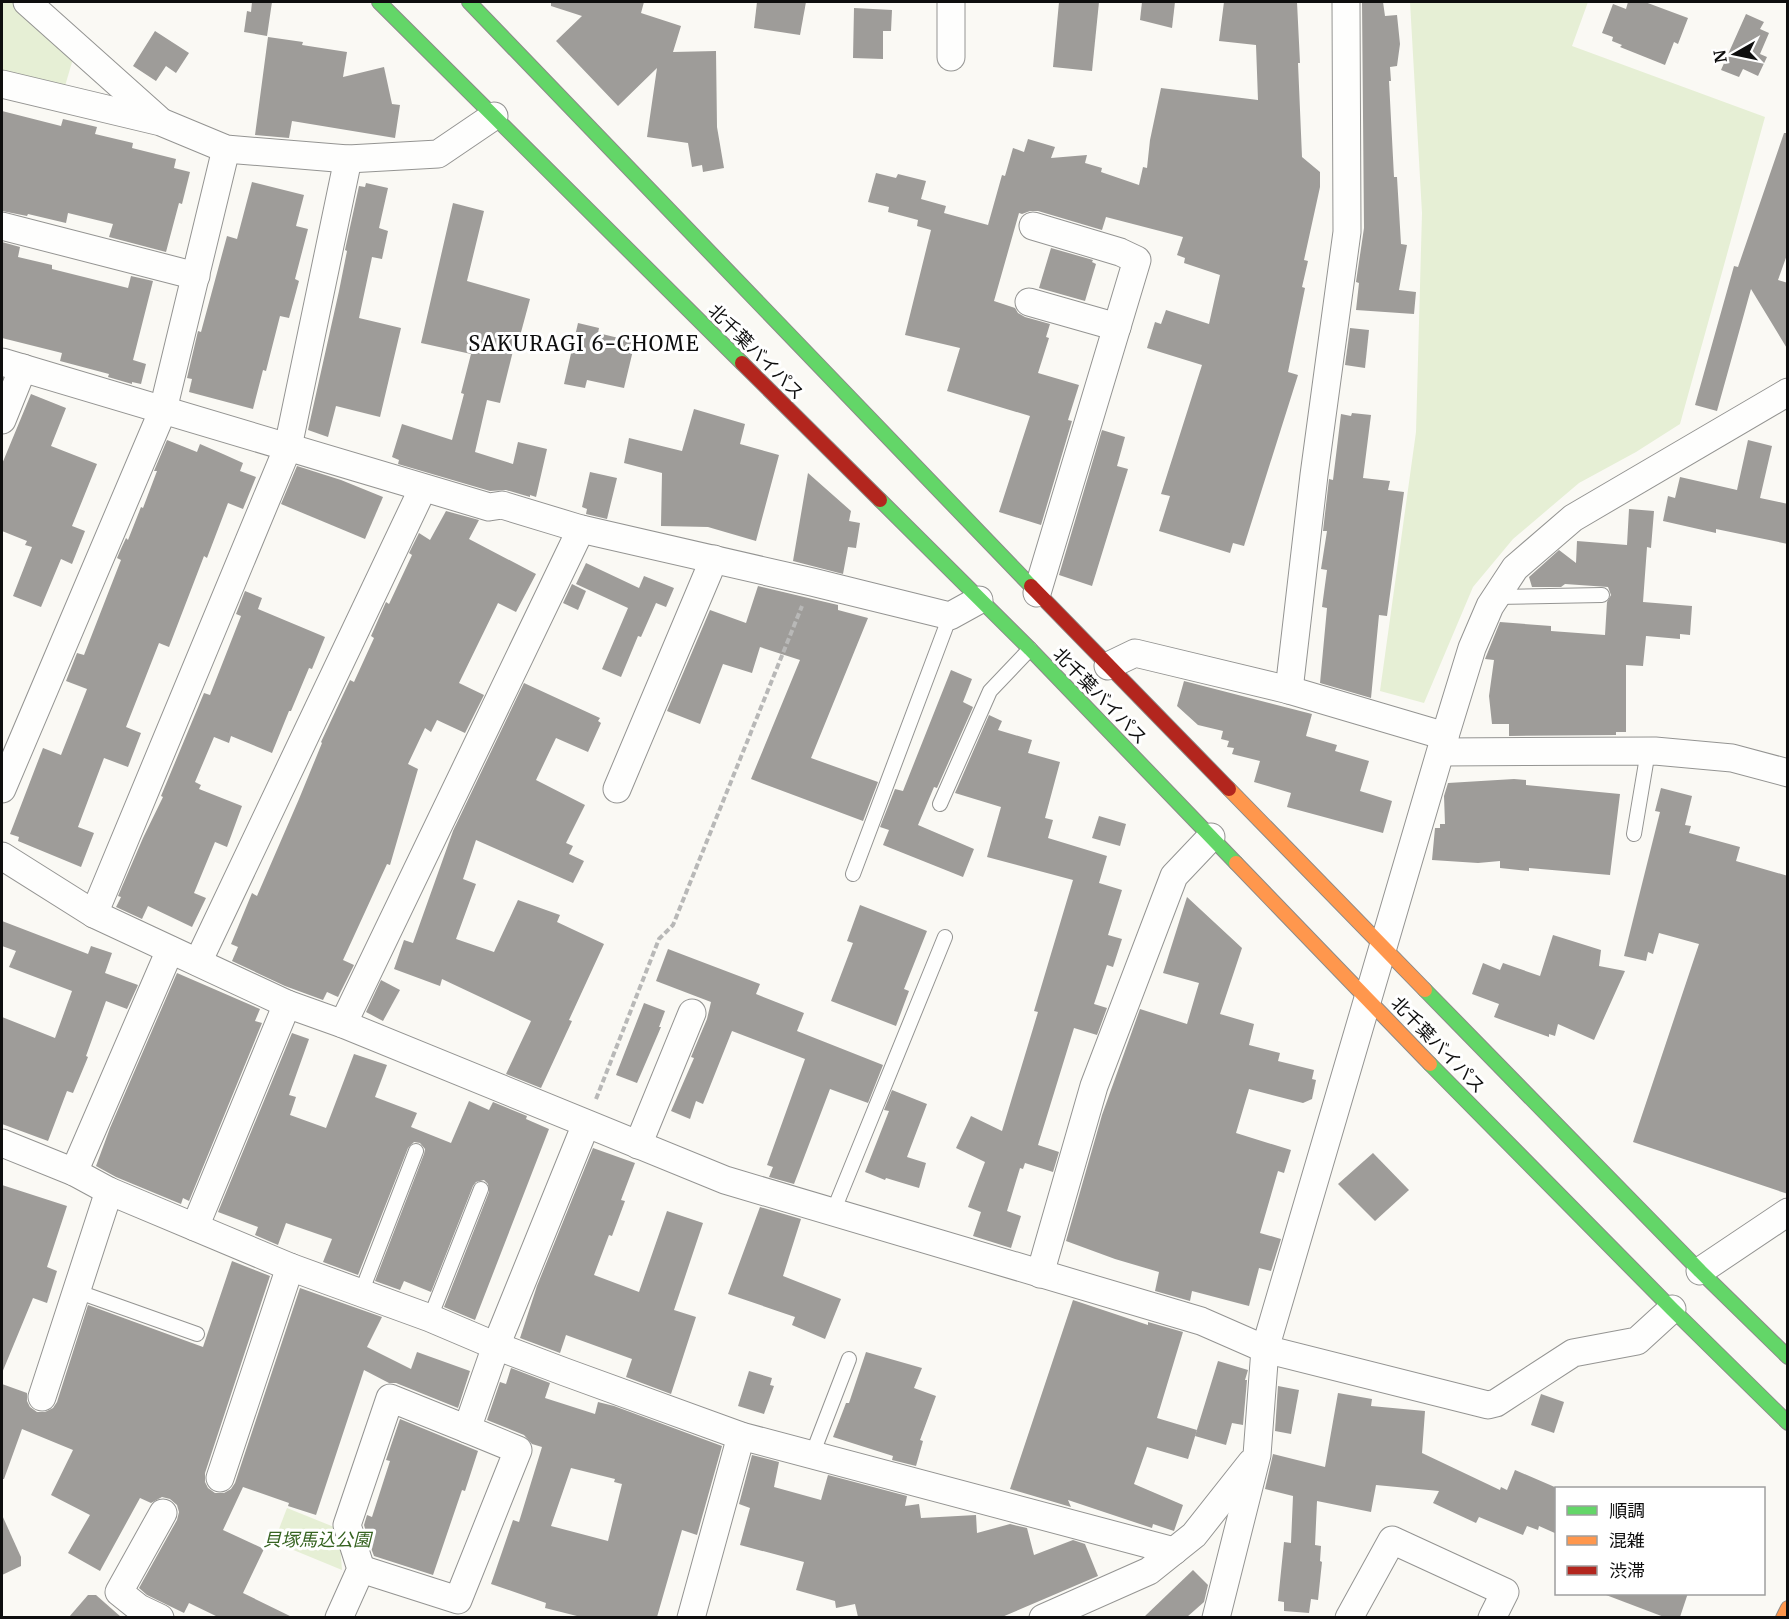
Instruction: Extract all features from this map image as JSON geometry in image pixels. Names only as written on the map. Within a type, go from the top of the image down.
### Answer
[{"type":"main road","name":"北千葉バイパス","points":[[379,2],[1030,649],[1368,1000],[1672,1309],[1788,1423]]},
{"type":"main road","name":"北千葉バイパス","points":[[468,2],[1037,594],[1788,1357]]},
{"type":"main road","points":[[1783,1617],[1788,1608]]},
{"type":"street","points":[[27,2],[161,122]]},
{"type":"street","points":[[951,2],[951,57]]},
{"type":"street","points":[[1288,690],[1347,232],[1346,2]]},
{"type":"street","points":[[2,84],[161,122],[226,149],[348,159],[438,154],[494,116]]},
{"type":"street","points":[[2,789],[164,410],[226,149]]},
{"type":"street","points":[[94,914],[288,447],[348,159]]},
{"type":"street","points":[[2,226],[196,276]]},
{"type":"street","points":[[1033,226],[1120,252],[1137,260],[1037,594]]},
{"type":"street","points":[[1029,302],[1117,327]]},
{"type":"street","points":[[2,420],[12,365],[489,507],[502,506],[581,529],[950,616],[979,600]]},
{"type":"street","points":[[1216,1617],[1257,1455],[1265,1349],[1472,648],[1495,597],[1515,568],[1573,518],[1788,392]]},
{"type":"street","points":[[198,962],[423,488]]},
{"type":"street","points":[[343,1024],[581,529]]},
{"type":"street","points":[[617,789],[714,559]]},
{"type":"street","points":[[1108,666],[1135,652],[1288,690],[1443,744],[1648,751],[1732,758],[1788,773]]},
{"type":"street","points":[[1040,1274],[1094,1086],[1174,876],[1211,837]]},
{"type":"street","points":[[2,856],[94,914],[287,1004],[343,1024],[586,1125],[725,1179],[1201,1321],[1265,1349],[1488,1405],[1496,1403],[1573,1353],[1637,1341],[1672,1309]]},
{"type":"street","points":[[74,1172],[170,950]]},
{"type":"street","points":[[195,1227],[287,1004]]},
{"type":"street","points":[[638,1145],[692,1012]]},
{"type":"street","points":[[466,1429],[496,1346],[586,1125]]},
{"type":"street","points":[[2,1143],[74,1172],[109,1191],[291,1267],[430,1318],[496,1346],[741,1436],[1174,1551]]},
{"type":"street","points":[[42,1397],[109,1191]]},
{"type":"street","points":[[1700,1270],[1788,1212]]},
{"type":"street","points":[[220,1478],[291,1267]]},
{"type":"street","points":[[339,1617],[361,1569],[347,1525],[390,1398],[518,1450],[458,1600],[361,1569]]},
{"type":"street","points":[[691,1617],[741,1436]]},
{"type":"street","points":[[1043,1617],[1149,1571],[1194,1535],[1257,1455]]},
{"type":"street","points":[[160,1617],[139,1608],[119,1592],[163,1513]]},
{"type":"street","points":[[1349,1617],[1392,1540],[1504,1592],[1492,1617]]},
{"type":"lane","points":[[1495,597],[1602,595]]},
{"type":"lane","points":[[853,874],[950,616]]},
{"type":"lane","points":[[940,804],[990,691],[1030,649]]},
{"type":"lane","points":[[1634,834],[1648,751]]},
{"type":"lane","points":[[833,1212],[945,937]]},
{"type":"lane","points":[[361,1293],[416,1151]]},
{"type":"lane","points":[[430,1318],[481,1189]]},
{"type":"lane","points":[[76,1291],[197,1334]]},
{"type":"lane","points":[[812,1455],[849,1359]]},
{"type":"path","points":[[586,1125],[659,939],[673,925],[812,582]]},
{"type":"green space","points":[[2,2],[23,2],[75,52],[65,86],[2,70]]},
{"type":"green space","points":[[1410,2],[1588,2],[1572,46],[1765,117],[1680,424],[1636,452],[1579,483],[1513,539],[1473,587],[1424,703],[1380,691],[1416,432],[1422,213]]},
{"type":"green space","name":"貝塚馬込公園","points":[[287,1508],[339,1529],[342,1570],[274,1542]]},
{"type":"building","points":[[252,2],[272,2],[267,36],[244,32],[247,11],[251,12]]},
{"type":"building","points":[[551,2],[644,2],[641,13],[681,26],[673,52],[716,51],[717,127],[724,168],[703,172],[702,165],[692,167],[688,143],[647,137],[657,68],[618,106],[556,41],[582,16],[551,6]]},
{"type":"building","points":[[757,2],[806,2],[800,35],[754,28]]},
{"type":"building","points":[[1059,2],[1099,2],[1092,71],[1053,67]]},
{"type":"building","points":[[1142,2],[1175,2],[1172,28],[1140,20]]},
{"type":"building","points":[[1224,2],[1297,2],[1302,157],[1320,172],[1320,187],[1304,260],[1308,261],[1302,287],[1305,288],[1288,372],[1298,375],[1244,546],[1233,543],[1230,553],[1159,531],[1170,496],[1161,494],[1202,365],[1147,348],[1155,322],[1161,324],[1166,310],[1209,324],[1220,275],[1184,263],[1185,258],[1177,255],[1183,237],[1106,217],[1102,230],[1038,211],[1019,213],[994,301],[1015,308],[1025,317],[1050,324],[1046,337],[1049,338],[1038,373],[1079,385],[1068,420],[1072,421],[1041,525],[999,512],[1030,416],[947,391],[960,348],[905,335],[931,230],[917,226],[918,220],[888,212],[889,207],[868,202],[876,173],[896,178],[898,174],[926,181],[921,199],[946,206],[944,213],[988,225],[1002,175],[1005,176],[1013,148],[1024,152],[1028,139],[1055,147],[1051,158],[1087,155],[1085,163],[1102,168],[1101,172],[1139,185],[1143,167],[1147,168],[1150,140],[1161,88],[1258,100],[1256,45],[1219,41]]},
{"type":"building","points":[[1362,2],[1383,2],[1385,16],[1397,15],[1400,44],[1397,66],[1390,67],[1391,81],[1389,81],[1394,177],[1397,177],[1401,244],[1407,245],[1399,290],[1416,292],[1414,314],[1356,310],[1359,283],[1356,282],[1364,228]]},
{"type":"building","points":[[1628,2],[1645,2],[1688,18],[1678,44],[1674,42],[1665,65],[1620,47],[1622,45],[1612,41],[1613,37],[1602,33],[1613,4],[1626,9]]},
{"type":"building","points":[[854,8],[892,10],[891,31],[883,31],[883,59],[853,58]]},
{"type":"building","points":[[1746,14],[1764,22],[1760,29],[1769,33],[1760,54],[1767,57],[1758,76],[1743,69],[1739,77],[1721,70]]},
{"type":"building","points":[[155,31],[189,53],[176,73],[166,66],[156,81],[133,66]]},
{"type":"building","points":[[268,37],[347,52],[343,77],[384,67],[392,104],[400,105],[395,138],[292,121],[289,138],[255,135]]},
{"type":"building","points":[[2,111],[61,126],[63,119],[97,127],[95,134],[133,143],[132,148],[176,159],[174,168],[190,172],[166,252],[109,237],[113,224],[68,213],[66,223],[28,214],[27,216],[2,211]]},
{"type":"building","points":[[1784,133],[1788,133],[1788,252],[1778,280],[1788,283],[1788,350],[1751,289],[1717,411],[1695,405],[1734,266],[1738,267]]},
{"type":"building","points":[[252,182],[304,195],[296,226],[308,229],[295,279],[299,281],[289,318],[280,316],[266,371],[263,370],[253,409],[189,392],[192,379],[187,378],[198,331],[201,332],[227,236],[237,239]]},
{"type":"building","points":[[366,183],[388,188],[379,228],[388,231],[382,259],[372,257],[359,318],[401,328],[380,417],[336,406],[328,437],[308,430],[339,291],[359,186],[365,187]]},
{"type":"building","points":[[453,203],[484,211],[467,281],[530,299],[520,336],[517,335],[500,403],[487,400],[475,452],[513,464],[518,442],[547,449],[536,497],[506,490],[490,491],[398,464],[399,460],[392,457],[402,424],[452,440],[464,394],[461,393],[471,354],[421,343]]},
{"type":"building","points":[[2,242],[20,247],[18,257],[52,265],[52,269],[128,288],[131,276],[153,281],[133,360],[146,364],[141,384],[132,382],[132,384],[108,377],[109,374],[60,361],[62,353],[2,338]]},
{"type":"building","points":[[1051,248],[1093,260],[1092,262],[1096,264],[1085,301],[1039,288]]},
{"type":"building","points":[[578,323],[599,328],[598,333],[635,342],[624,388],[587,380],[585,388],[564,384]]},
{"type":"building","points":[[1350,328],[1369,330],[1365,368],[1345,365]]},
{"type":"building","points":[[31,394],[66,408],[51,446],[97,464],[72,526],[85,531],[72,564],[61,559],[41,607],[13,596],[32,547],[25,545],[27,541],[2,531],[2,464]]},
{"type":"building","points":[[694,409],[745,424],[740,444],[779,455],[756,541],[708,527],[661,526],[662,473],[624,463],[629,438],[682,451]]},
{"type":"building","points":[[1352,413],[1371,415],[1363,478],[1390,481],[1388,490],[1404,492],[1387,616],[1379,615],[1371,698],[1320,683],[1327,608],[1322,607],[1327,570],[1321,569],[1327,531],[1323,531],[1329,479],[1333,480],[1341,414],[1351,416]]},
{"type":"building","points":[[1102,430],[1125,437],[1117,466],[1128,469],[1092,586],[1059,575]]},
{"type":"building","points":[[167,440],[197,452],[200,444],[243,463],[240,471],[256,477],[243,509],[228,503],[207,558],[204,556],[169,647],[159,643],[126,727],[141,733],[128,767],[104,758],[78,827],[94,833],[81,867],[18,841],[19,837],[10,834],[43,748],[61,755],[87,689],[66,681],[77,653],[84,655],[121,560],[117,558],[126,538],[128,540],[141,507],[143,508],[157,471],[154,471]]},
{"type":"building","points":[[1748,440],[1772,446],[1760,498],[1788,504],[1788,544],[1716,529],[1716,533],[1663,521],[1668,496],[1675,498],[1680,477],[1737,490]]},
{"type":"building","points":[[297,466],[383,497],[365,539],[281,504]]},
{"type":"building","points":[[590,472],[617,478],[607,519],[586,514],[587,509],[582,507]]},
{"type":"building","points":[[808,473],[851,511],[849,521],[860,523],[856,548],[848,547],[843,574],[793,561]]},
{"type":"building","points":[[1629,509],[1654,511],[1651,548],[1647,547],[1643,602],[1692,606],[1690,635],[1680,634],[1680,639],[1646,636],[1643,666],[1626,665],[1626,732],[1616,732],[1616,735],[1509,736],[1509,724],[1492,724],[1489,696],[1494,660],[1485,659],[1500,622],[1551,626],[1551,631],[1605,635],[1607,602],[1611,595],[1608,587],[1565,584],[1561,587],[1532,587],[1529,577],[1559,550],[1576,563],[1577,541],[1627,545]]},
{"type":"building","points":[[446,511],[479,520],[469,539],[536,574],[516,612],[498,603],[459,683],[484,695],[465,733],[437,720],[431,732],[425,728],[408,764],[418,769],[390,865],[387,864],[343,960],[354,965],[338,997],[327,992],[323,1000],[285,986],[232,961],[238,947],[231,944],[252,893],[257,896],[321,742],[350,680],[354,682],[374,638],[371,636],[386,602],[389,604],[412,555],[409,553],[419,533],[430,540]]},
{"type":"building","points":[[586,563],[639,588],[644,576],[674,588],[666,607],[656,603],[641,637],[638,636],[621,677],[602,669],[628,608],[576,584]]},
{"type":"building","points":[[572,584],[586,591],[578,610],[563,603]]},
{"type":"building","points":[[758,586],[838,605],[838,610],[868,618],[811,758],[878,782],[863,821],[751,779],[800,660],[760,647],[752,673],[723,664],[700,724],[667,711],[710,610],[746,623]]},
{"type":"building","points":[[245,591],[262,598],[258,609],[325,637],[312,669],[309,668],[291,711],[289,711],[272,753],[231,736],[229,743],[214,737],[195,782],[201,785],[199,789],[242,806],[227,847],[215,842],[194,893],[206,898],[192,927],[148,906],[142,919],[116,907],[121,897],[118,896],[163,797],[161,796],[204,693],[210,695],[241,616],[236,614]]},
{"type":"building","points":[[951,670],[972,679],[963,702],[973,707],[918,825],[974,849],[963,877],[883,845],[889,830],[880,827],[895,789],[903,791]]},
{"type":"building","points":[[1184,681],[1312,714],[1306,736],[1337,745],[1335,751],[1369,761],[1360,791],[1392,801],[1383,833],[1287,807],[1291,793],[1254,782],[1260,761],[1232,754],[1234,748],[1227,747],[1229,741],[1221,739],[1223,731],[1198,725],[1177,706]]},
{"type":"building","points":[[524,683],[600,718],[598,721],[601,723],[588,752],[556,738],[536,780],[585,805],[566,843],[573,846],[569,854],[584,861],[573,883],[476,840],[463,879],[476,884],[456,939],[494,952],[518,900],[560,915],[557,922],[604,944],[541,1088],[506,1074],[531,1021],[442,979],[440,986],[394,969],[404,940],[413,943],[453,831]]},
{"type":"building","points":[[989,715],[1002,721],[998,730],[1032,740],[1028,753],[1060,762],[1045,818],[1053,820],[1048,838],[1107,856],[1099,883],[1122,890],[1108,935],[1122,939],[1113,967],[1107,965],[1094,1004],[1107,1008],[1097,1035],[1074,1028],[1038,1145],[1059,1152],[1053,1172],[1025,1163],[1023,1169],[1020,1168],[1007,1211],[1021,1216],[1011,1248],[973,1236],[981,1212],[968,1207],[985,1162],[956,1148],[971,1116],[1002,1131],[1038,1012],[1034,1011],[1073,880],[987,857],[1001,807],[955,793]]},
{"type":"building","points":[[1526,780],[1526,785],[1620,794],[1610,875],[1529,868],[1529,871],[1500,868],[1500,861],[1478,863],[1432,860],[1435,828],[1440,828],[1440,824],[1445,824],[1444,796],[1448,783]]},
{"type":"building","points":[[1661,788],[1692,796],[1685,825],[1691,826],[1689,833],[1740,847],[1736,861],[1788,876],[1788,1194],[1633,1142],[1699,944],[1659,933],[1653,954],[1648,952],[1646,961],[1624,956],[1660,812],[1655,811]]},
{"type":"building","points":[[1099,816],[1126,824],[1120,846],[1092,838]]},
{"type":"building","points":[[1187,897],[1242,948],[1220,1014],[1254,1024],[1249,1045],[1280,1053],[1278,1061],[1314,1070],[1312,1079],[1316,1080],[1312,1099],[1303,1103],[1249,1089],[1236,1133],[1291,1150],[1284,1173],[1278,1171],[1260,1233],[1281,1239],[1271,1271],[1259,1268],[1249,1306],[1192,1291],[1190,1301],[1155,1291],[1159,1272],[1066,1241],[1102,1115],[1140,1009],[1187,1024],[1199,983],[1163,973]]},
{"type":"building","points":[[860,905],[927,931],[904,989],[909,991],[896,1026],[831,1001],[853,943],[847,941]]},
{"type":"building","points":[[2,921],[88,954],[91,946],[112,953],[105,973],[138,985],[127,1009],[106,1001],[86,1056],[88,1057],[73,1093],[67,1091],[48,1141],[2,1124],[2,1017],[55,1038],[72,991],[9,967],[16,951],[2,946]]},
{"type":"building","points":[[1553,935],[1601,950],[1599,966],[1625,971],[1594,1040],[1558,1024],[1555,1036],[1549,1034],[1549,1037],[1494,1017],[1499,1004],[1472,994],[1483,963],[1500,970],[1503,963],[1540,976]]},
{"type":"building","points":[[668,949],[760,984],[756,994],[804,1013],[797,1031],[883,1065],[868,1103],[830,1089],[794,1184],[769,1177],[773,1167],[767,1165],[805,1059],[732,1031],[703,1104],[696,1101],[690,1119],[671,1111],[694,1058],[691,1057],[707,1019],[711,1002],[656,981]]},
{"type":"building","points":[[177,973],[260,1009],[255,1021],[262,1023],[189,1201],[183,1198],[181,1204],[116,1177],[96,1166]]},
{"type":"building","points":[[381,980],[400,990],[383,1021],[366,1012]]},
{"type":"building","points":[[644,1003],[665,1011],[659,1027],[661,1027],[637,1083],[616,1075]]},
{"type":"building","points":[[292,1033],[309,1039],[289,1095],[296,1097],[290,1115],[326,1128],[354,1054],[387,1065],[375,1097],[417,1113],[411,1127],[451,1143],[469,1101],[489,1110],[493,1102],[527,1116],[526,1119],[549,1129],[475,1320],[444,1307],[489,1192],[488,1184],[484,1180],[476,1182],[473,1186],[431,1292],[404,1281],[400,1290],[375,1281],[424,1154],[425,1149],[420,1143],[414,1142],[408,1148],[358,1275],[323,1262],[332,1239],[286,1223],[278,1245],[255,1235],[258,1227],[218,1212]]},
{"type":"building","points":[[892,1090],[927,1104],[907,1157],[926,1163],[919,1188],[886,1178],[885,1180],[865,1172],[889,1111],[884,1110]]},
{"type":"building","points":[[593,1148],[635,1163],[621,1200],[625,1201],[594,1275],[639,1292],[667,1211],[703,1223],[674,1310],[696,1317],[671,1394],[626,1377],[632,1359],[566,1335],[560,1353],[520,1338],[537,1286]]},
{"type":"building","points":[[1373,1153],[1409,1190],[1375,1221],[1338,1184]]},
{"type":"building","points":[[2,1185],[67,1206],[47,1267],[57,1271],[47,1303],[33,1298],[2,1373]]},
{"type":"building","points":[[760,1207],[801,1219],[783,1276],[841,1299],[825,1339],[792,1325],[795,1317],[728,1294]]},
{"type":"building","points":[[232,1261],[270,1276],[205,1473],[208,1488],[215,1493],[224,1493],[235,1483],[300,1288],[382,1317],[367,1347],[411,1369],[417,1352],[470,1371],[458,1408],[396,1383],[389,1383],[364,1370],[316,1515],[243,1487],[223,1530],[264,1549],[243,1593],[292,1617],[218,1617],[189,1603],[184,1613],[147,1595],[139,1588],[177,1520],[179,1512],[177,1505],[170,1499],[162,1497],[151,1503],[140,1498],[100,1571],[68,1553],[90,1515],[51,1495],[73,1450],[22,1429],[4,1479],[2,1479],[2,1384],[27,1393],[30,1407],[37,1412],[45,1412],[53,1408],[57,1402],[88,1305],[203,1347]]},
{"type":"building","points":[[1073,1300],[1148,1325],[1148,1322],[1183,1332],[1157,1418],[1197,1430],[1188,1459],[1147,1447],[1134,1484],[1183,1505],[1174,1531],[1153,1524],[1152,1528],[1068,1500],[1071,1507],[1010,1489]]},
{"type":"building","points":[[866,1352],[922,1368],[914,1388],[936,1396],[920,1440],[923,1441],[916,1466],[892,1460],[893,1456],[833,1437],[846,1403],[849,1403]]},
{"type":"building","points":[[1218,1361],[1248,1370],[1245,1380],[1247,1380],[1243,1425],[1232,1423],[1226,1445],[1195,1436]]},
{"type":"building","points":[[511,1368],[550,1383],[545,1398],[595,1414],[598,1402],[614,1406],[722,1446],[697,1535],[682,1530],[657,1617],[581,1617],[545,1608],[546,1603],[491,1584],[513,1520],[519,1522],[542,1447],[532,1444],[524,1435],[487,1420],[500,1382],[506,1384]],"holes":[[[571,1468],[615,1479],[614,1482],[622,1484],[608,1541],[551,1526]]]},
{"type":"building","points":[[749,1371],[772,1378],[770,1385],[774,1386],[764,1414],[738,1406]]},
{"type":"building","points":[[1278,1386],[1299,1390],[1291,1434],[1275,1431]]},
{"type":"building","points":[[1338,1393],[1372,1399],[1371,1406],[1425,1411],[1422,1453],[1500,1490],[1501,1487],[1507,1490],[1515,1470],[1555,1487],[1555,1533],[1539,1526],[1538,1530],[1527,1526],[1523,1535],[1479,1517],[1476,1523],[1433,1503],[1439,1491],[1376,1485],[1371,1512],[1317,1501],[1315,1545],[1321,1546],[1320,1561],[1322,1562],[1318,1600],[1311,1599],[1309,1613],[1284,1611],[1284,1602],[1278,1601],[1284,1542],[1291,1543],[1293,1496],[1265,1489],[1273,1454],[1325,1467]]},
{"type":"building","points":[[1541,1394],[1564,1402],[1554,1433],[1531,1425]]},
{"type":"building","points":[[400,1419],[478,1451],[433,1575],[374,1556],[369,1543],[371,1540],[368,1539],[364,1525],[367,1515],[372,1517],[390,1461],[386,1460]]},
{"type":"building","points":[[752,1455],[779,1462],[774,1487],[821,1500],[828,1475],[907,1496],[905,1506],[919,1504],[921,1518],[976,1515],[977,1533],[1010,1524],[1027,1528],[1034,1555],[1073,1540],[1085,1544],[1098,1576],[1002,1617],[858,1617],[855,1604],[836,1608],[835,1601],[796,1590],[804,1562],[740,1545],[750,1508],[739,1504]]},
{"type":"building","points":[[2,1515],[21,1557],[21,1566],[2,1575]]},
{"type":"building","points":[[1193,1570],[1208,1585],[1204,1602],[1187,1617],[1144,1617]]},
{"type":"building","points":[[88,1595],[96,1595],[121,1617],[69,1617]]},
{"type":"building","points":[[1606,1595],[1687,1595],[1680,1617],[1664,1617]]},
{"type":"traffic: fast","points":[[379,2],[742,363]]},
{"type":"traffic: fast","points":[[469,2],[1031,586]]},
{"type":"traffic: fast","points":[[880,500],[1030,649],[1236,863]]},
{"type":"traffic: fast","points":[[1425,990],[1700,1271],[1788,1357]]},
{"type":"traffic: fast","points":[[1430,1064],[1788,1423]]},
{"type":"traffic: slow","points":[[1229,789],[1425,990]]},
{"type":"traffic: slow","points":[[1236,863],[1430,1064]]},
{"type":"traffic: slow","points":[[1783,1618],[1788,1608]]},
{"type":"traffic: jam","points":[[742,363],[880,500]]},
{"type":"traffic: jam","points":[[1031,586],[1229,789]]},
{"type":"district","name":"SAKURAGI 6-CHOME","points":[[584,344]]}]
